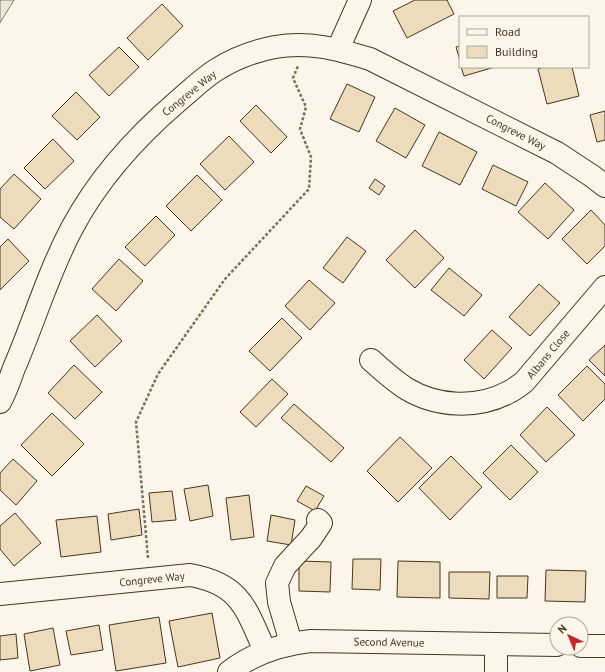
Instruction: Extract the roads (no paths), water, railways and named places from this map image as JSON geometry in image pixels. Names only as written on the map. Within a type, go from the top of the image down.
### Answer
[{"type":"street","points":[[338,49],[360,0]]},
{"type":"street","name":"Congreve Way","points":[[0,402],[58,257],[88,200],[107,174],[158,118],[204,79],[238,59],[260,51],[291,45],[306,45],[338,49],[370,59],[557,153],[605,186]]},
{"type":"street","name":"Albans Close","points":[[371,360],[406,388],[420,396],[434,400],[465,404],[495,398],[510,392],[524,382],[605,287]]},
{"type":"street","points":[[291,644],[279,602],[277,583],[285,566],[311,538],[321,523],[318,520]]},
{"type":"street","name":"Congreve Way","points":[[0,594],[190,575],[207,578],[222,585],[235,595],[245,608],[265,651]]},
{"type":"street","name":"Second Avenue","points":[[229,672],[250,658],[265,651],[291,644],[311,641],[549,645]]},
{"type":"street","points":[[496,644],[496,672]]},
{"type":"street","points":[[589,646],[605,646]]}]
